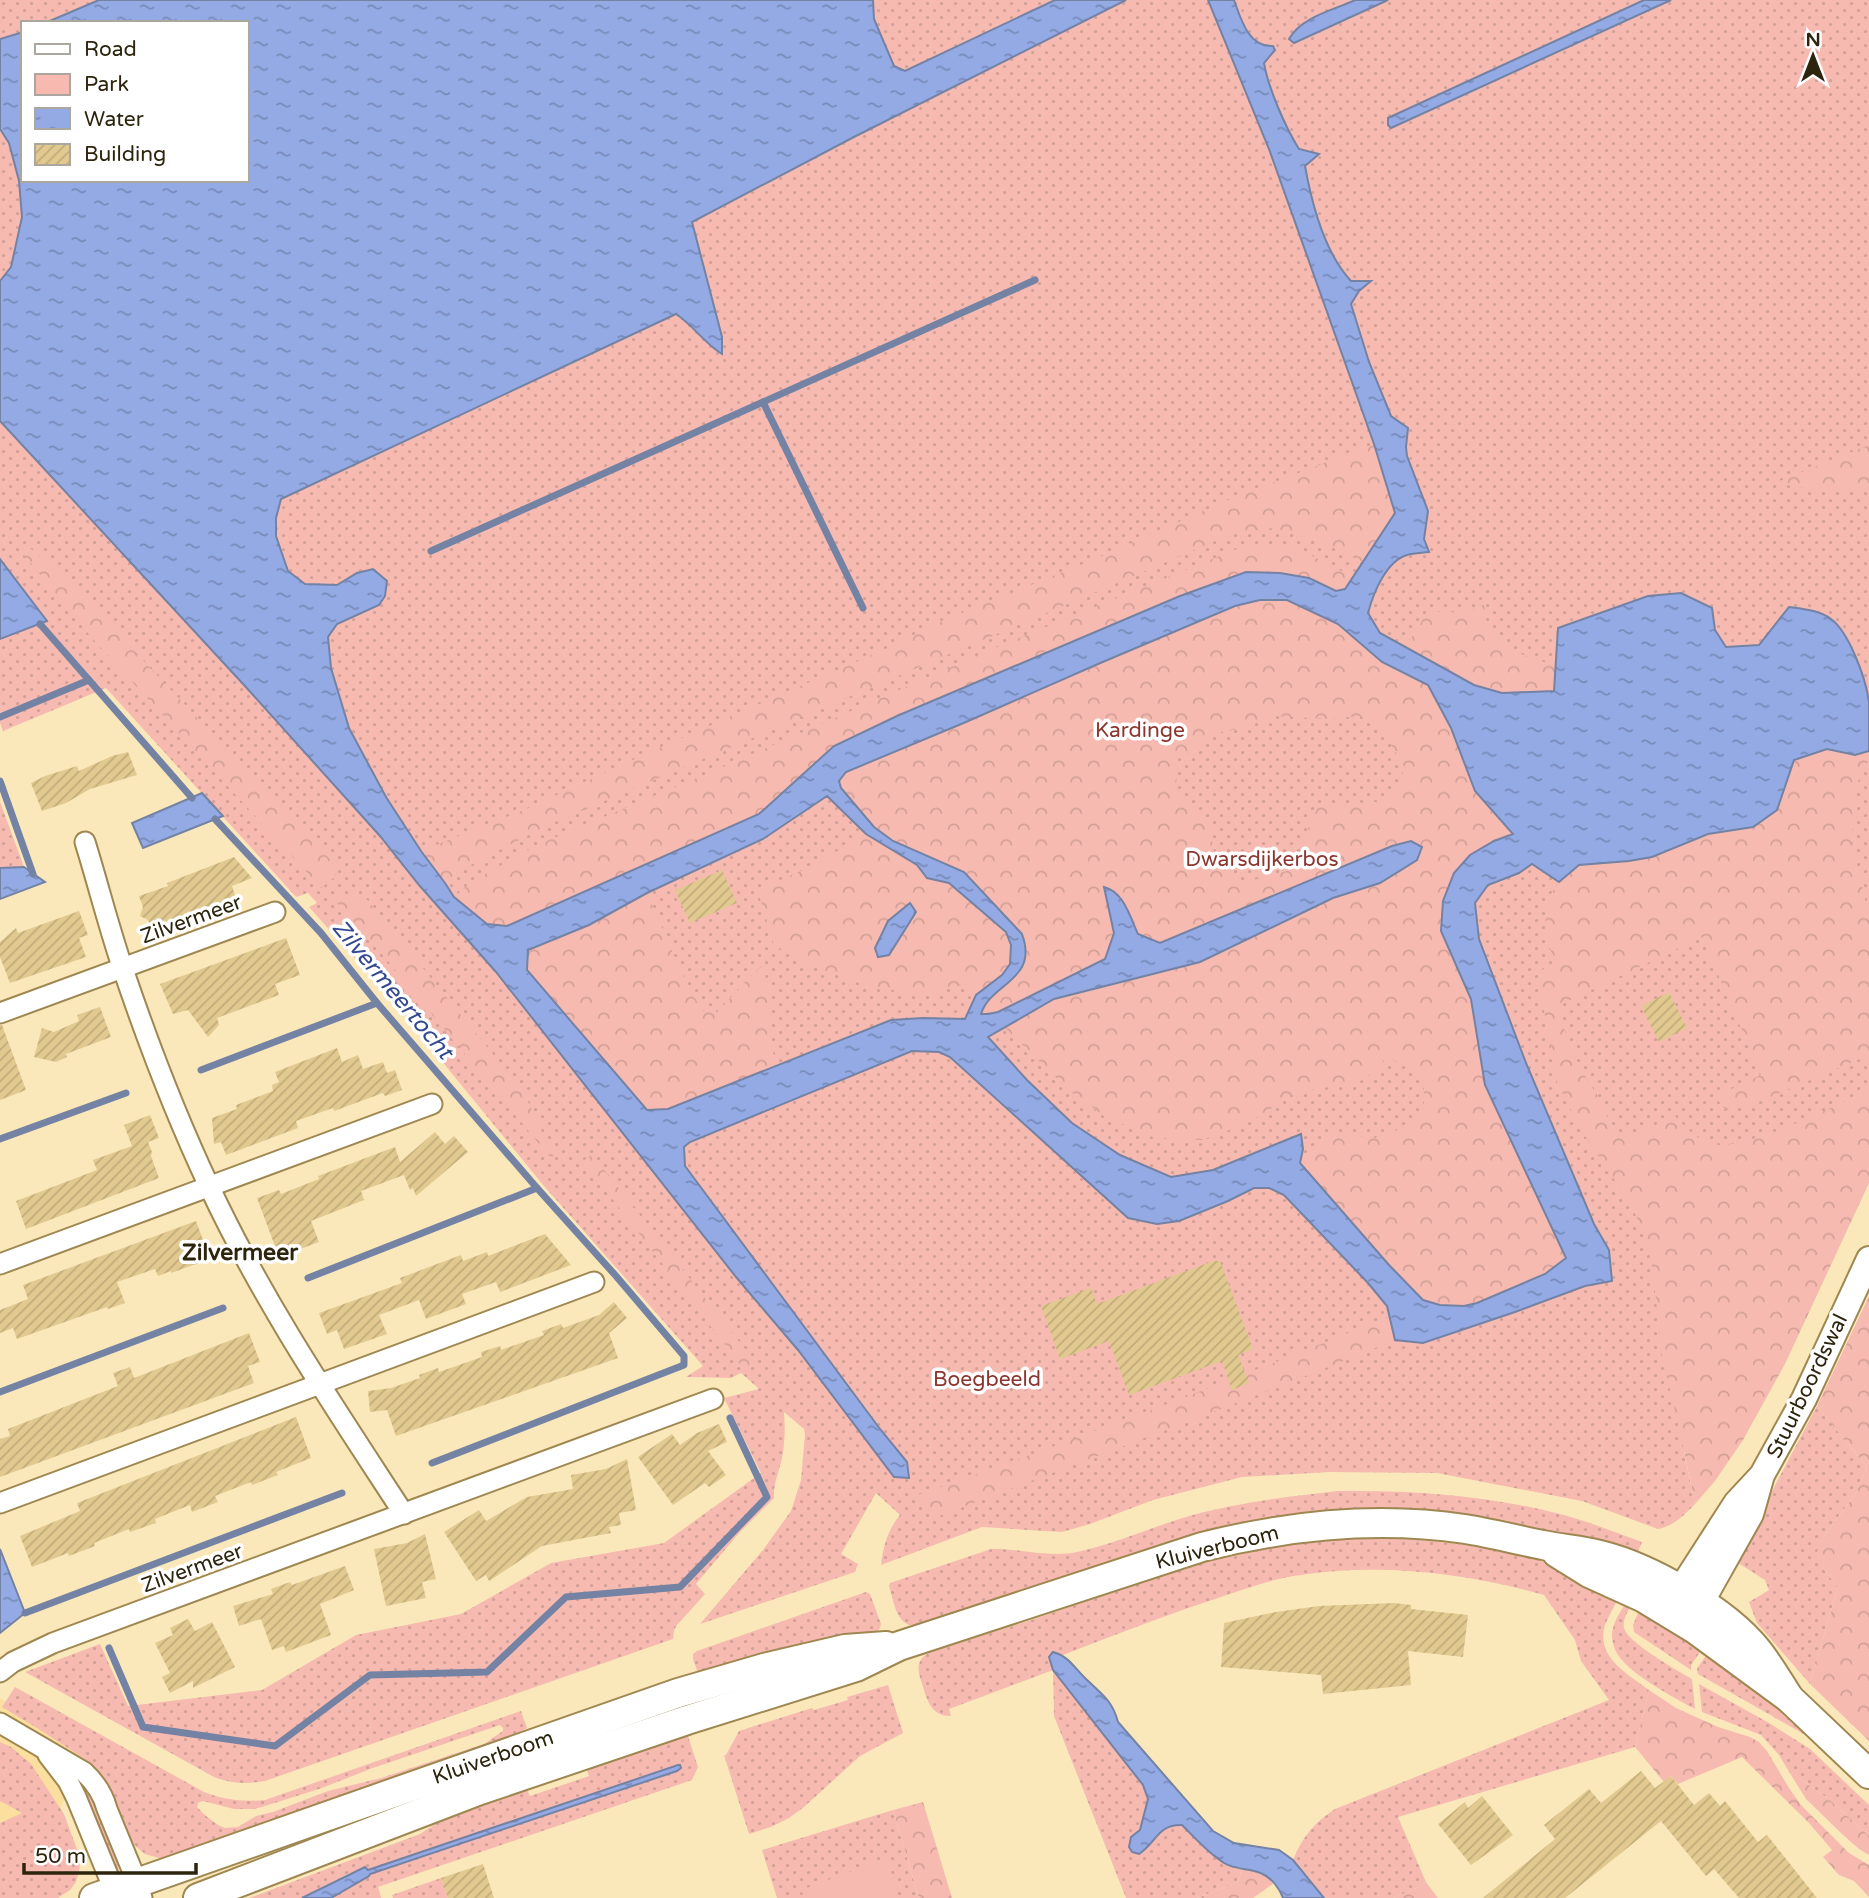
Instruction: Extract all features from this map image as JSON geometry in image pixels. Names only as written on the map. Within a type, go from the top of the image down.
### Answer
[{"type":"main road","name":"Kluiverboom","points":[[198,1898],[480,1790],[696,1717],[856,1667],[899,1646],[1202,1547],[1245,1536],[1332,1524],[1376,1522],[1465,1529],[1598,1554],[1652,1574],[1869,1774]]},
{"type":"main road","name":"Kluiverboom","points":[[122,1893],[678,1693],[764,1668],[845,1649],[899,1646]]},
{"type":"street","name":"Zilvermeer","points":[[85,842],[122,968],[164,1082],[209,1186],[236,1241],[318,1383],[404,1514]]},
{"type":"street","name":"Zilvermeer","points":[[0,1013],[275,912]]},
{"type":"street","points":[[0,1264],[432,1104]]},
{"type":"street","name":"Stuurboordswal","points":[[1686,1603],[1736,1503],[1762,1475],[1804,1399],[1869,1259]]},
{"type":"street","points":[[0,1503],[594,1282]]},
{"type":"street","name":"Zilvermeer","points":[[0,1672],[13,1662],[54,1643],[713,1399]]},
{"type":"street","points":[[0,1723],[84,1772],[99,1788],[122,1893]]},
{"type":"shaded area","points":[[0,1698],[83,1752],[37,1867],[0,1886]]},
{"type":"green space","name":"Kardinge","points":[[0,0],[1869,0],[1869,1124],[1684,1452],[1695,1504],[1678,1520],[1664,1528],[1658,1529],[1582,1501],[1437,1473],[1329,1472],[1242,1477],[1153,1500],[1062,1532],[982,1527],[881,1565],[887,1538],[900,1515],[876,1493],[841,1554],[858,1564],[855,1572],[700,1624],[763,1550],[791,1511],[801,1480],[805,1434],[804,1429],[784,1412],[784,1447],[774,1498],[740,1532],[696,1584],[705,1594],[677,1625],[673,1639],[265,1781],[239,1783],[214,1777],[25,1672],[100,1644],[128,1706],[262,1690],[356,1635],[461,1614],[551,1563],[664,1543],[761,1473],[724,1398],[759,1389],[741,1373],[731,1378],[686,1377],[703,1366],[544,1186],[386,993],[309,907],[317,903],[308,893],[296,897],[106,688],[3,731],[0,723]]},
{"type":"green space","points":[[1374,444],[1395,513],[1363,562],[1342,551],[1286,531],[1263,528],[1225,537],[546,826],[461,870],[445,883],[421,851],[524,810],[947,619],[1093,560],[1235,497]]},
{"type":"green space","points":[[1869,445],[1869,490],[1822,491],[1775,483]]},
{"type":"green space","points":[[26,545],[80,588],[112,627],[338,868],[335,877],[321,888],[91,637],[24,555]]},
{"type":"green space","points":[[1244,546],[1297,548],[1353,577],[1345,590],[1336,592],[1309,578],[1280,573],[1246,572],[1180,596],[897,716],[834,746],[759,814],[507,926],[487,924],[454,897],[471,882],[537,845],[990,650]]},
{"type":"green space","points":[[1260,600],[1287,600],[1338,624],[1382,662],[1428,685],[1451,728],[1475,791],[1513,834],[1494,841],[1441,931],[1471,999],[1485,1085],[1566,1258],[1545,1274],[1477,1303],[1464,1306],[1440,1305],[1423,1300],[1300,1162],[1327,1136],[1343,1134],[1375,1138],[1408,1126],[1424,1114],[1424,1089],[1413,1069],[1386,1057],[1377,1070],[1359,1082],[1298,1092],[1246,1124],[1202,1140],[1155,1138],[1104,1116],[1072,1093],[1004,1027],[1054,999],[1200,962],[1333,898],[1380,883],[1417,860],[1422,846],[1411,841],[1392,846],[1160,943],[1137,934],[1124,904],[1105,897],[1114,933],[1105,959],[998,1012],[980,1014],[991,998],[1015,978],[1022,934],[874,828],[841,788],[839,781],[846,772],[1235,606]],"holes":[[[1274,716],[1330,719],[1360,716],[1387,738],[1405,768],[1397,787],[1385,801],[1319,805],[1301,844],[1313,864],[1238,884],[1223,855],[1214,852],[1209,825],[1176,795],[1177,760],[1221,732],[1244,728]]]},
{"type":"green space","points":[[1484,604],[1487,625],[1507,649],[1555,666],[1554,691],[1502,693],[1474,685],[1404,648],[1427,610],[1463,612]]},
{"type":"green space","points":[[1828,749],[1855,755],[1869,751],[1869,759],[1854,790],[1852,843],[1869,916],[1869,1055],[1749,1106],[1726,1110],[1715,1097],[1761,1075],[1702,937],[1560,1005],[1563,1026],[1580,1068],[1619,1135],[1642,1131],[1675,1116],[1686,1128],[1709,1143],[1723,1145],[1743,1142],[1789,1126],[1869,1090],[1869,1183],[1785,1364],[1743,1440],[1715,1481],[1695,1504],[1662,1356],[1653,1272],[1645,1234],[1628,1200],[1581,1130],[1557,1082],[1539,983],[1539,972],[1556,961],[1545,939],[1546,901],[1559,882],[1579,865],[1652,857],[1708,834],[1729,831],[1777,810],[1794,760]]},
{"type":"green space","points":[[0,802],[24,867],[0,868]]},
{"type":"green space","points":[[866,834],[917,865],[927,878],[949,883],[1006,932],[1011,945],[1010,964],[1002,975],[976,995],[971,986],[951,986],[929,994],[903,992],[855,982],[810,965],[774,945],[759,895],[762,888],[812,866]]},
{"type":"green space","points":[[647,893],[687,985],[702,1010],[715,1014],[761,966],[768,983],[770,1043],[778,1067],[668,1110],[647,1110],[527,970],[528,950],[589,925]]},
{"type":"green space","points":[[331,896],[364,896],[523,1091],[559,1168]]},
{"type":"green space","points":[[592,1154],[745,1349],[751,1359],[748,1369],[745,1371],[582,1162]]},
{"type":"green space","points":[[1869,1296],[1869,1741],[1810,1684],[1838,1587],[1822,1567],[1817,1552],[1824,1536],[1856,1493],[1867,1467],[1817,1406]]},
{"type":"green space","points":[[1389,1316],[1395,1340],[934,1518],[918,1495],[1155,1409]]},
{"type":"green space","points":[[1817,1406],[1867,1467],[1856,1493],[1824,1536],[1822,1567],[1838,1587],[1810,1684],[1757,1623],[1749,1602],[1769,1590],[1765,1580],[1735,1561]]},
{"type":"green space","points":[[1338,1491],[1393,1491],[1502,1502],[1567,1516],[1642,1542],[1635,1559],[1538,1528],[1463,1516],[1372,1510],[1326,1511],[1234,1525],[1181,1538],[915,1626],[904,1622],[900,1617],[889,1586],[890,1583],[991,1549],[1066,1554],[1108,1544],[1200,1513],[1268,1500]]},
{"type":"green space","points":[[1382,1537],[1502,1551],[1561,1568],[1620,1595],[1605,1625],[1605,1646],[1615,1664],[1649,1690],[1635,1747],[1398,1817],[1426,1882],[1393,1898],[1324,1898],[1293,1860],[1305,1837],[1335,1809],[1609,1700],[1581,1661],[1575,1640],[1544,1595],[1484,1581],[1423,1572],[1362,1570],[1291,1576],[1203,1603],[1063,1655],[1053,1653],[1050,1657],[1053,1670],[949,1709],[951,1716],[939,1714],[932,1708],[925,1693],[919,1667],[922,1658],[930,1652],[1212,1559],[1257,1548],[1324,1539]]},
{"type":"green space","points":[[866,1592],[870,1594],[881,1624],[875,1635],[700,1679],[693,1659],[693,1654],[697,1651]]},
{"type":"green space","points":[[1628,1599],[1633,1602],[1624,1621],[1627,1634],[1654,1656],[1692,1679],[1695,1709],[1642,1678],[1618,1655],[1612,1634]]},
{"type":"green space","points":[[1641,1606],[1705,1645],[1691,1665],[1691,1670],[1634,1632],[1633,1625]]},
{"type":"green space","points":[[1711,1649],[1811,1735],[1809,1737],[1698,1674],[1697,1668]]},
{"type":"green space","points":[[1053,1670],[1143,1785],[1148,1799],[1140,1830],[1154,1840],[1165,1828],[1182,1825],[1226,1865],[1242,1868],[1238,1882],[1197,1898],[1126,1898],[1054,1716]]},
{"type":"green space","points":[[1699,1684],[1810,1749],[1869,1805],[1869,1836],[1831,1801],[1788,1770],[1761,1735],[1702,1712]]},
{"type":"green space","points":[[888,1685],[903,1733],[860,1756],[789,1818],[749,1834],[724,1755],[739,1731],[812,1708],[814,1710],[848,1700],[847,1697]]},
{"type":"green space","points":[[15,1687],[204,1792],[242,1800],[265,1800],[521,1711],[527,1728],[490,1750],[166,1860],[145,1854],[128,1840],[95,1769],[85,1759],[2,1707]],"holes":[[[500,1725],[503,1731],[484,1744],[381,1778],[328,1791],[256,1816],[238,1827],[225,1828],[218,1825],[197,1807],[198,1803],[203,1801],[234,1809],[254,1809],[322,1788]]]},
{"type":"green space","points":[[1649,1690],[1676,1708],[1759,1742],[1801,1805],[1849,1853],[1869,1865],[1869,1897],[1854,1881],[1839,1875],[1823,1857],[1832,1850],[1809,1823],[1742,1757],[1678,1784],[1671,1776],[1664,1782],[1635,1747]]},
{"type":"green space","points":[[685,1727],[698,1767],[692,1780],[378,1887],[381,1898],[331,1898],[369,1874],[680,1770],[680,1765],[368,1870],[350,1873],[302,1898],[249,1898],[420,1834],[469,1802],[527,1790],[530,1796],[589,1776],[587,1770],[619,1749]]},
{"type":"green space","points":[[0,1742],[11,1747],[31,1764],[64,1814],[80,1862],[76,1882],[58,1898],[0,1898],[0,1823],[22,1813],[0,1801]]},
{"type":"green space","points":[[1788,1770],[1831,1801],[1869,1836],[1869,1855],[1842,1834],[1806,1799]]},
{"type":"green space","points":[[76,1775],[99,1809],[112,1843],[119,1872],[117,1872]]},
{"type":"green space","points":[[923,1802],[952,1898],[919,1898],[893,1810]]},
{"type":"green space","points":[[893,1810],[919,1898],[777,1898],[762,1850]]},
{"type":"green space","points":[[887,1858],[899,1898],[805,1898],[801,1890]]},
{"type":"green space","points":[[1242,1868],[1264,1874],[1274,1883],[1253,1898],[1197,1898],[1238,1882]]},
{"type":"green space","points":[[441,1878],[448,1898],[393,1898],[392,1895]]},
{"type":"green space","points":[[1426,1882],[1438,1898],[1393,1898],[1413,1890]]},
{"type":"water","points":[[99,0],[873,0],[874,19],[894,66],[905,71],[1055,0],[1126,0],[692,222],[722,337],[722,354],[676,314],[281,499],[276,518],[276,536],[288,571],[305,584],[337,585],[357,573],[373,569],[387,581],[385,596],[379,605],[337,624],[328,637],[331,668],[349,728],[386,797],[454,897],[487,924],[507,926],[759,814],[834,746],[897,716],[1180,596],[1246,572],[1280,573],[1309,578],[1336,591],[1345,589],[1395,513],[1374,444],[1269,149],[1208,0],[1234,0],[1252,37],[1264,45],[1273,46],[1275,50],[1264,63],[1266,73],[1294,140],[1299,149],[1319,154],[1305,166],[1311,196],[1326,242],[1351,281],[1371,281],[1359,291],[1351,304],[1369,362],[1391,416],[1408,428],[1407,456],[1428,511],[1424,539],[1429,552],[1400,558],[1387,571],[1373,597],[1368,613],[1380,633],[1474,685],[1502,693],[1554,691],[1558,628],[1648,596],[1681,593],[1712,608],[1715,630],[1726,647],[1759,645],[1789,607],[1811,610],[1826,616],[1838,625],[1844,634],[1864,681],[1869,702],[1869,751],[1855,755],[1827,749],[1794,760],[1777,810],[1753,827],[1708,834],[1652,857],[1579,865],[1559,882],[1532,864],[1519,873],[1488,885],[1475,903],[1479,939],[1526,1063],[1594,1224],[1609,1250],[1612,1281],[1585,1286],[1423,1343],[1395,1340],[1387,1306],[1284,1195],[1269,1188],[1254,1188],[1179,1221],[1157,1224],[1128,1218],[950,1057],[939,1052],[912,1051],[690,1142],[684,1147],[685,1166],[907,1462],[909,1478],[894,1477],[798,1350],[736,1277],[496,972],[419,885],[380,836],[0,421],[0,281],[11,267],[22,217],[19,181],[9,143],[0,129],[0,39],[21,33],[21,182],[248,182],[248,21],[50,21]],"holes":[[[1260,600],[1287,600],[1338,624],[1382,662],[1428,685],[1451,728],[1475,791],[1513,834],[1470,855],[1454,873],[1443,901],[1441,931],[1471,999],[1485,1085],[1566,1258],[1545,1274],[1477,1303],[1464,1306],[1440,1305],[1423,1300],[1300,1163],[1303,1149],[1301,1134],[1213,1170],[1171,1177],[1120,1155],[1072,1123],[1027,1080],[988,1037],[1054,999],[1200,962],[1333,898],[1380,883],[1417,860],[1422,847],[1411,841],[1392,846],[1160,943],[1138,934],[1117,894],[1104,887],[1114,933],[1105,959],[998,1012],[981,1014],[986,1003],[1019,972],[1026,950],[1022,934],[964,872],[893,841],[874,827],[841,788],[839,781],[846,772],[1235,606]],[[827,796],[866,834],[917,865],[927,878],[949,883],[1006,932],[1011,945],[1010,964],[1002,975],[976,995],[965,1019],[891,1020],[668,1109],[647,1110],[527,970],[528,950],[589,925],[647,893],[763,839]]]},
{"type":"water","points":[[1355,0],[1388,0],[1294,43],[1289,39],[1301,25]]},
{"type":"water","points":[[1644,0],[1671,0],[1391,128],[1388,125],[1388,118]]},
{"type":"water","points":[[0,559],[47,621],[0,639]]},
{"type":"water","points":[[202,793],[223,816],[143,848],[132,823]]},
{"type":"water","points":[[24,867],[45,882],[0,899],[0,868]]},
{"type":"water","points":[[910,903],[916,912],[889,955],[878,957],[875,948],[888,921]]},
{"type":"water","points":[[0,1549],[25,1613],[0,1633]]},
{"type":"water","points":[[1053,1652],[1067,1659],[1105,1697],[1118,1722],[1213,1831],[1234,1843],[1279,1850],[1293,1860],[1324,1898],[1283,1898],[1269,1878],[1224,1863],[1182,1825],[1162,1831],[1139,1854],[1132,1852],[1129,1847],[1131,1837],[1140,1830],[1148,1799],[1143,1785],[1053,1670],[1049,1657]]},
{"type":"water","points":[[678,1765],[681,1768],[677,1771],[370,1874],[331,1898],[302,1898],[365,1867],[368,1870]]},
{"type":"building","points":[[128,752],[137,775],[90,789],[66,803],[42,811],[31,783],[77,766],[79,771]]},
{"type":"building","points":[[234,857],[252,878],[232,886],[237,901],[153,932],[148,920],[140,916],[143,907],[139,896]]},
{"type":"building","points":[[722,870],[737,903],[690,923],[675,890]]},
{"type":"building","points":[[79,911],[88,935],[79,938],[86,957],[10,983],[0,957],[0,942],[16,928],[18,933]]},
{"type":"building","points":[[286,938],[300,975],[275,984],[279,995],[217,1018],[219,1025],[208,1037],[188,1010],[173,1014],[160,984]]},
{"type":"building","points":[[1669,992],[1687,1028],[1659,1042],[1641,1006]]},
{"type":"building","points":[[100,1007],[111,1037],[66,1054],[67,1057],[56,1062],[34,1057],[42,1028],[54,1032],[79,1021],[77,1015]]},
{"type":"building","points":[[0,1025],[26,1090],[0,1100]]},
{"type":"building","points":[[337,1048],[342,1062],[358,1055],[363,1069],[383,1062],[387,1073],[395,1070],[402,1090],[385,1096],[383,1093],[334,1111],[333,1108],[296,1121],[298,1128],[226,1155],[221,1142],[214,1144],[212,1118],[237,1109],[236,1105],[273,1091],[272,1085],[279,1082],[275,1072]]},
{"type":"building","points":[[150,1115],[159,1138],[148,1142],[159,1178],[26,1229],[16,1201],[97,1170],[93,1160],[132,1146],[124,1125]]},
{"type":"building","points":[[435,1132],[445,1144],[454,1136],[468,1152],[416,1196],[413,1188],[410,1190],[404,1175],[361,1191],[364,1200],[311,1221],[319,1242],[279,1257],[257,1198],[279,1190],[281,1194],[319,1179],[318,1176],[395,1147],[400,1162]]},
{"type":"building","points":[[196,1221],[210,1259],[171,1273],[158,1276],[155,1269],[117,1282],[125,1303],[108,1309],[107,1307],[17,1339],[13,1328],[0,1333],[0,1310],[28,1299],[23,1285]]},
{"type":"building","points":[[545,1234],[571,1265],[500,1292],[496,1282],[462,1294],[466,1304],[426,1319],[419,1300],[379,1315],[387,1334],[344,1349],[337,1330],[327,1334],[319,1313],[402,1283],[400,1278],[461,1255],[463,1261],[487,1252],[488,1256]]},
{"type":"building","points":[[1213,1261],[1220,1261],[1253,1349],[1238,1355],[1249,1383],[1232,1390],[1222,1361],[1129,1395],[1109,1341],[1060,1359],[1041,1306],[1091,1288],[1097,1304]]},
{"type":"building","points":[[614,1302],[627,1318],[609,1333],[618,1358],[396,1436],[387,1410],[370,1412],[368,1391],[391,1388],[420,1378],[419,1375],[438,1368],[439,1372],[482,1357],[481,1352],[500,1346],[501,1350],[544,1335],[542,1331],[561,1324],[563,1328],[599,1315]]},
{"type":"building","points":[[249,1333],[260,1362],[248,1366],[254,1383],[0,1477],[0,1439],[10,1436],[8,1429],[118,1386],[113,1373],[130,1367],[134,1378]]},
{"type":"building","points":[[296,1417],[311,1458],[276,1472],[278,1475],[215,1496],[218,1502],[192,1512],[190,1505],[155,1519],[156,1523],[130,1532],[129,1529],[94,1543],[95,1546],[32,1567],[20,1536],[80,1511],[77,1503]]},
{"type":"building","points":[[719,1424],[727,1442],[708,1451],[726,1475],[709,1487],[705,1483],[673,1505],[638,1457],[672,1434],[680,1445],[697,1433]]},
{"type":"building","points":[[627,1459],[636,1510],[619,1513],[621,1525],[609,1527],[611,1533],[542,1546],[489,1581],[486,1575],[476,1581],[444,1532],[479,1510],[486,1521],[527,1497],[573,1489],[571,1475],[606,1469]]},
{"type":"building","points":[[425,1534],[436,1579],[422,1582],[426,1598],[386,1606],[374,1549],[407,1543]]},
{"type":"building","points":[[345,1566],[354,1590],[320,1604],[331,1635],[286,1652],[284,1646],[272,1650],[261,1619],[239,1626],[233,1606],[273,1594],[271,1589],[290,1582],[292,1585]]},
{"type":"building","points":[[1394,1603],[1411,1605],[1411,1609],[1468,1615],[1463,1657],[1408,1651],[1411,1685],[1323,1694],[1321,1675],[1221,1667],[1224,1623],[1319,1606]]},
{"type":"building","points":[[188,1619],[195,1631],[212,1622],[235,1667],[193,1688],[193,1681],[170,1693],[162,1677],[170,1673],[155,1643],[173,1635],[170,1628]]},
{"type":"building","points":[[1641,1771],[1655,1788],[1671,1776],[1694,1805],[1709,1793],[1720,1806],[1725,1801],[1758,1842],[1767,1835],[1817,1898],[1739,1898],[1714,1869],[1706,1876],[1661,1821],[1565,1898],[1483,1898],[1555,1839],[1544,1825],[1589,1789],[1601,1803]]},
{"type":"building","points":[[1482,1796],[1513,1835],[1471,1865],[1438,1824],[1465,1802],[1468,1808]]},
{"type":"building","points":[[483,1864],[494,1898],[448,1898],[441,1878]]},
{"type":"waterway","points":[[431,551],[1035,280]]},
{"type":"waterway","points":[[763,402],[863,608]]},
{"type":"waterway","name":"Zilvermeertocht","points":[[40,624],[192,798]]},
{"type":"waterway","points":[[0,717],[89,680]]},
{"type":"waterway","points":[[0,781],[33,874]]},
{"type":"waterway","points":[[215,819],[321,933],[377,1003],[684,1356],[684,1365],[432,1463]]},
{"type":"waterway","points":[[201,1070],[377,1003]]},
{"type":"waterway","points":[[0,1139],[126,1093]]},
{"type":"waterway","points":[[308,1278],[537,1188]]},
{"type":"waterway","points":[[0,1392],[223,1308]]},
{"type":"waterway","points":[[109,1648],[143,1727],[275,1746],[370,1675],[487,1672],[566,1597],[680,1587],[767,1497],[730,1418]]},
{"type":"waterway","points":[[25,1613],[342,1493]]},
{"type":"district","name":"Zilvermeer","points":[[240,1252]]},
{"type":"park label","name":"Dwarsdijkerbos","points":[[1262,859]]},
{"type":"park label","name":"Boegbeeld","points":[[987,1379]]}]
